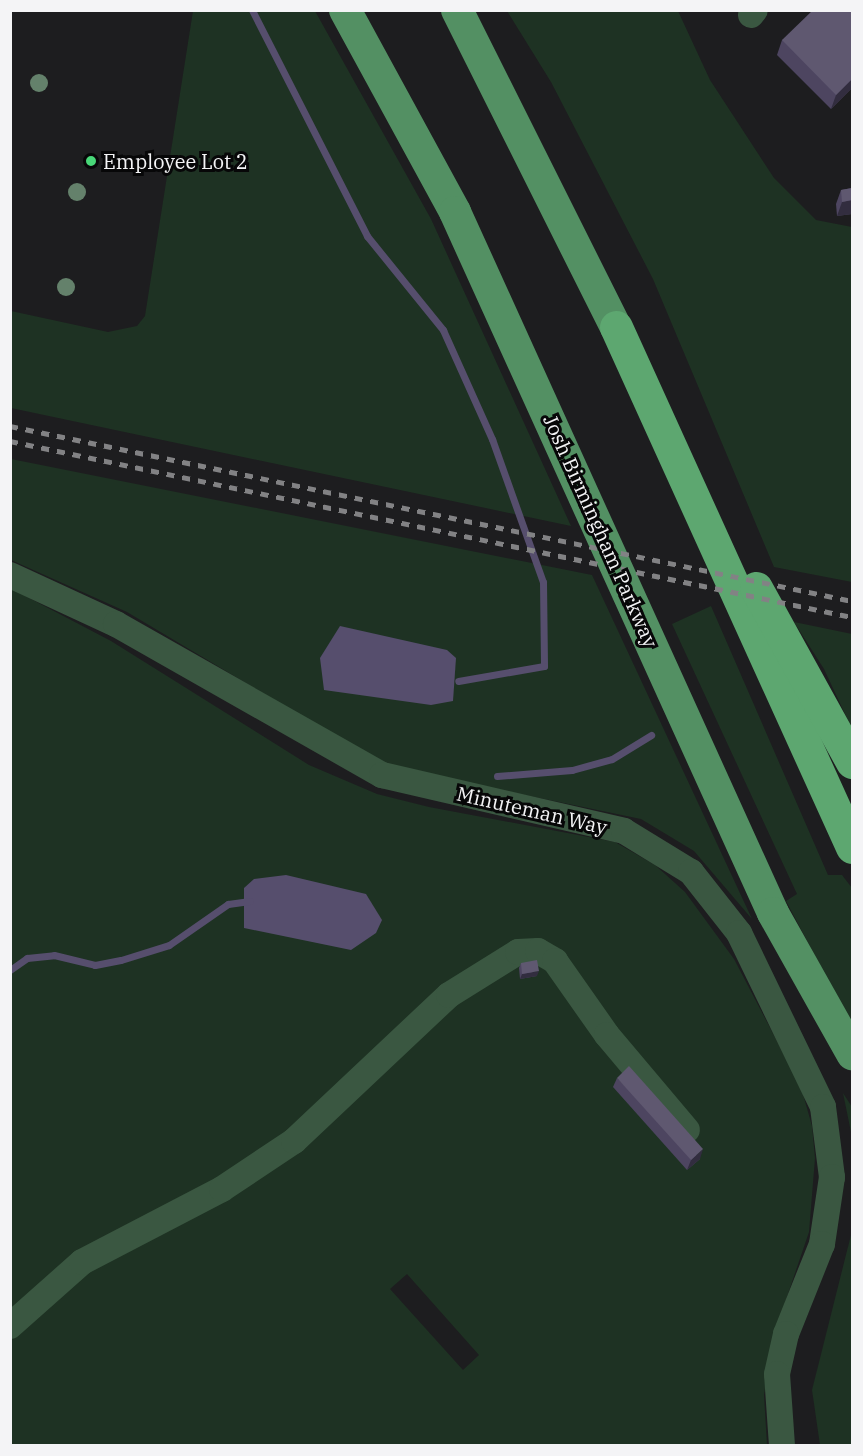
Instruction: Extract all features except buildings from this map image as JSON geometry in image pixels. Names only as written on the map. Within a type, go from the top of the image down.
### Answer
[{"type":"highway","points":[[616,327],[852,762]]},
{"type":"highway","points":[[616,327],[852,847]]},
{"type":"main road","name":"Josh Birmingham Parkway","points":[[345,10],[456,212],[773,913],[852,1054]]},
{"type":"main road","points":[[457,10],[616,327]]},
{"type":"street","name":"Minuteman Way","points":[[10,575],[116,624],[382,775],[624,831],[691,872],[739,933],[823,1107],[832,1177],[822,1244],[786,1334],[777,1374],[782,1446]]},
{"type":"street","points":[[10,1326],[82,1262],[222,1189],[294,1141],[448,995],[518,952],[538,951],[555,961],[607,1035],[687,1130]]},
{"type":"green space","points":[[193,11],[315,11],[431,219],[571,526],[11,408],[11,311],[108,332],[137,326],[145,316]]},
{"type":"green space","points":[[507,11],[678,11],[710,80],[774,178],[816,220],[852,227],[852,582],[774,567],[653,279],[551,82]]},
{"type":"green space","points":[[11,459],[592,575],[752,919],[694,851],[641,819],[385,766],[127,612],[11,560]]},
{"type":"green space","points":[[10,588],[111,641],[309,765],[377,794],[429,807],[615,842],[655,865],[685,892],[734,959],[801,1087],[812,1126],[815,1158],[809,1232],[773,1338],[764,1395],[767,1445],[11,1445]],"holes":[[[407,1274],[479,1355],[463,1370],[390,1289]]]},
{"type":"green space","points":[[711,606],[828,875],[842,875],[852,888],[852,1026],[786,901],[797,894],[672,624]]},
{"type":"green space","points":[[794,622],[852,634],[852,729],[824,669]]},
{"type":"green space","points":[[843,1093],[852,1107],[852,1137]]},
{"type":"green space","points":[[852,1231],[852,1445],[820,1445],[812,1390]]},
{"type":"shaded area","points":[[340,626],[447,650],[456,658],[453,701],[431,705],[324,690],[320,658]]},
{"type":"shaded area","points":[[286,875],[366,894],[382,920],[376,933],[351,950],[244,928],[244,888],[254,879]]},
{"type":"waterway","points":[[252,10],[367,236],[443,330],[492,439],[543,582],[544,666],[458,681]]},
{"type":"waterway","points":[[497,776],[572,770],[612,759],[651,735]]},
{"type":"waterway","points":[[10,970],[27,958],[54,955],[95,965],[121,960],[169,945],[228,904],[250,901]]},
{"type":"railway","points":[[10,426],[852,601]]},
{"type":"railway","points":[[10,441],[852,617]]},
{"type":"place","name":"Employee Lot 2","points":[[91,161]]}]
